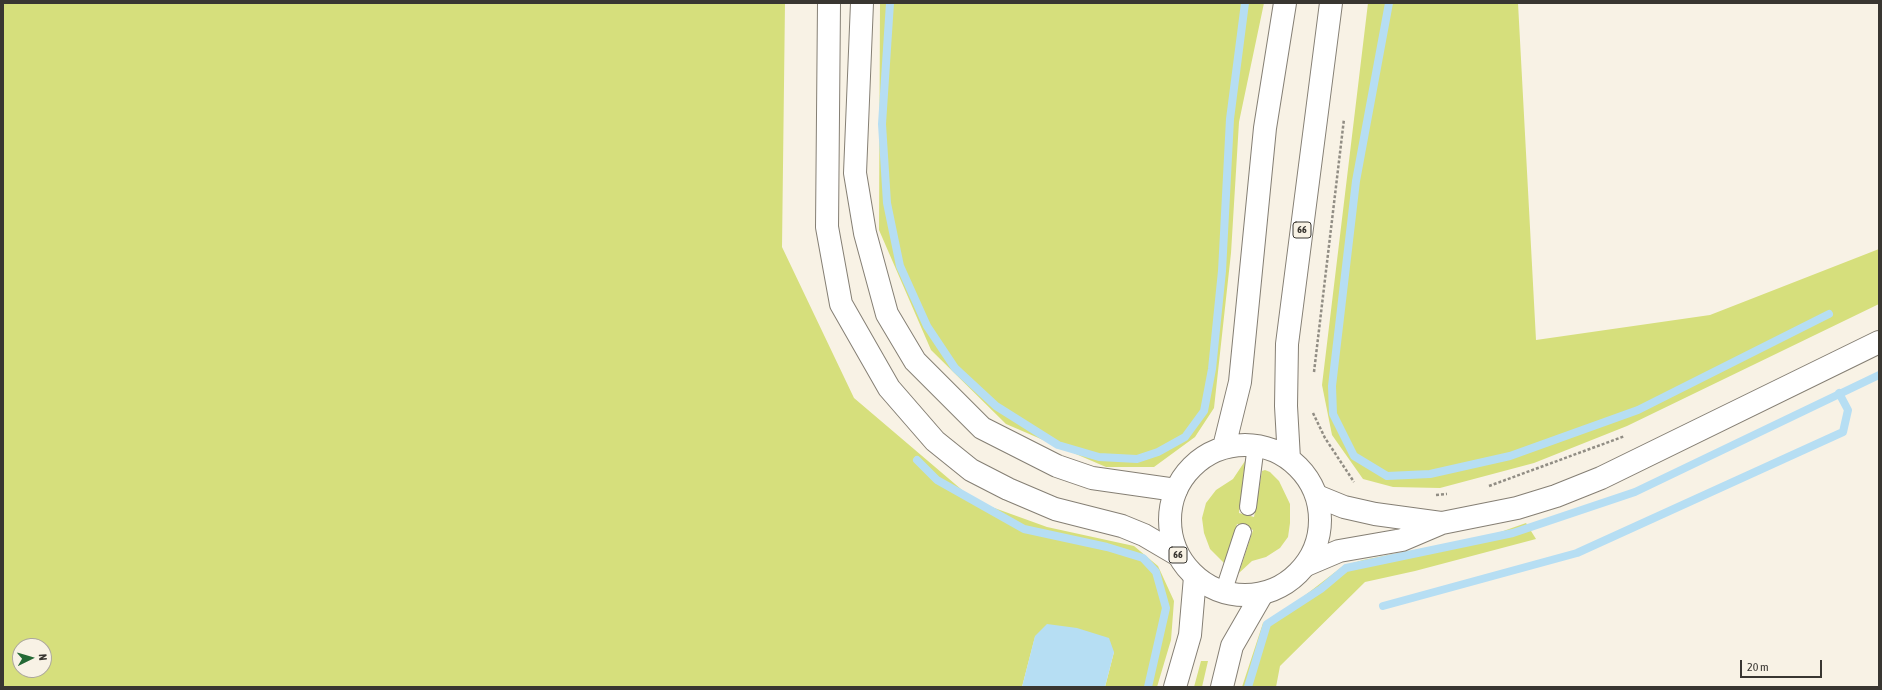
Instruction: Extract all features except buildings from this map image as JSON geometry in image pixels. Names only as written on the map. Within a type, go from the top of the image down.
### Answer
[{"type":"main road","points":[[829,3],[827,227],[841,304],[889,388],[935,441],[971,470],[1008,489],[1055,509],[1122,526],[1144,535],[1178,555]]},
{"type":"main road","points":[[862,3],[855,173],[865,233],[887,314],[915,361],[982,428],[1057,466],[1092,478],[1176,490]]},
{"type":"main road","points":[[1224,448],[1240,382],[1265,128],[1285,3]]},
{"type":"main road","name":"66","points":[[1289,459],[1286,406],[1287,344],[1331,3]]},
{"type":"main road","points":[[1306,565],[1339,551],[1402,540],[1442,523],[1517,508],[1556,496],[1601,478],[1879,342]]},
{"type":"main road","name":"66","points":[[1240,445],[1256,445],[1274,450],[1289,459],[1306,476],[1317,496],[1321,520],[1317,544],[1306,565],[1294,578],[1279,588],[1262,594],[1243,596],[1223,593],[1208,587],[1195,577],[1178,555],[1171,534],[1170,512],[1176,490],[1184,476],[1195,463],[1209,454],[1224,448],[1240,445]]},
{"type":"main road","points":[[1317,496],[1344,507],[1375,514],[1442,523]]},
{"type":"main road","name":"66","points":[[1175,687],[1190,635],[1195,577]]},
{"type":"main road","points":[[1222,687],[1232,646],[1262,594]]},
{"type":"lane","points":[[1248,507],[1256,445]]},
{"type":"lane","points":[[1223,593],[1243,532]]},
{"type":"path","points":[[1313,375],[1344,114]]},
{"type":"path","points":[[1313,406],[1313,413],[1325,438],[1352,481],[1359,484]]},
{"type":"path","points":[[1487,487],[1630,433]]},
{"type":"path","points":[[1435,495],[1450,494]]},
{"type":"green space","points":[[3,3],[785,3],[782,247],[854,398],[975,501],[1047,527],[1134,546],[1158,566],[1174,601],[1171,640],[1157,687],[1105,687],[1114,652],[1035,637],[1022,687],[3,687]]},
{"type":"green space","points":[[880,3],[1264,3],[1239,122],[1231,253],[1214,408],[1195,437],[1154,467],[1106,467],[1006,424],[931,350],[879,230]]},
{"type":"green space","points":[[1368,3],[1518,3],[1536,340],[1710,315],[1879,249],[1879,304],[1627,426],[1534,463],[1440,488],[1393,487],[1363,479],[1332,435],[1322,385]]},
{"type":"green space","points":[[1245,461],[1239,513],[1254,517],[1262,471],[1265,470],[1270,472],[1279,481],[1290,504],[1290,523],[1288,537],[1280,548],[1266,557],[1252,561],[1239,573],[1253,530],[1237,524],[1226,565],[1210,549],[1204,533],[1202,518],[1206,503],[1216,490],[1233,479]]},
{"type":"green space","points":[[1526,523],[1536,539],[1415,571],[1365,582],[1280,666],[1276,687],[1242,687],[1263,623],[1286,610],[1343,566],[1363,560],[1492,535]]},
{"type":"green space","points":[[1201,661],[1208,661],[1202,687],[1194,687]]},
{"type":"water","points":[[1047,624],[1077,628],[1109,638],[1114,652],[1105,687],[1022,687],[1035,636]]},
{"type":"waterway","points":[[890,3],[882,124],[887,203],[900,266],[927,326],[955,368],[996,406],[1058,445],[1099,457],[1137,459],[1158,452],[1185,437],[1204,411],[1212,369],[1222,271],[1230,119],[1245,3]]},
{"type":"waterway","points":[[1389,3],[1356,181],[1332,386],[1333,414],[1354,456],[1387,476],[1430,474],[1510,456],[1638,410],[1829,314]]},
{"type":"waterway","points":[[1248,687],[1267,624],[1321,589],[1346,568],[1513,533],[1635,492],[1879,375]]},
{"type":"waterway","points":[[1383,606],[1577,553],[1843,432],[1848,410],[1839,393]]},
{"type":"waterway","points":[[917,460],[937,480],[1024,529],[1107,547],[1143,558],[1156,572],[1166,608],[1148,687]]}]
